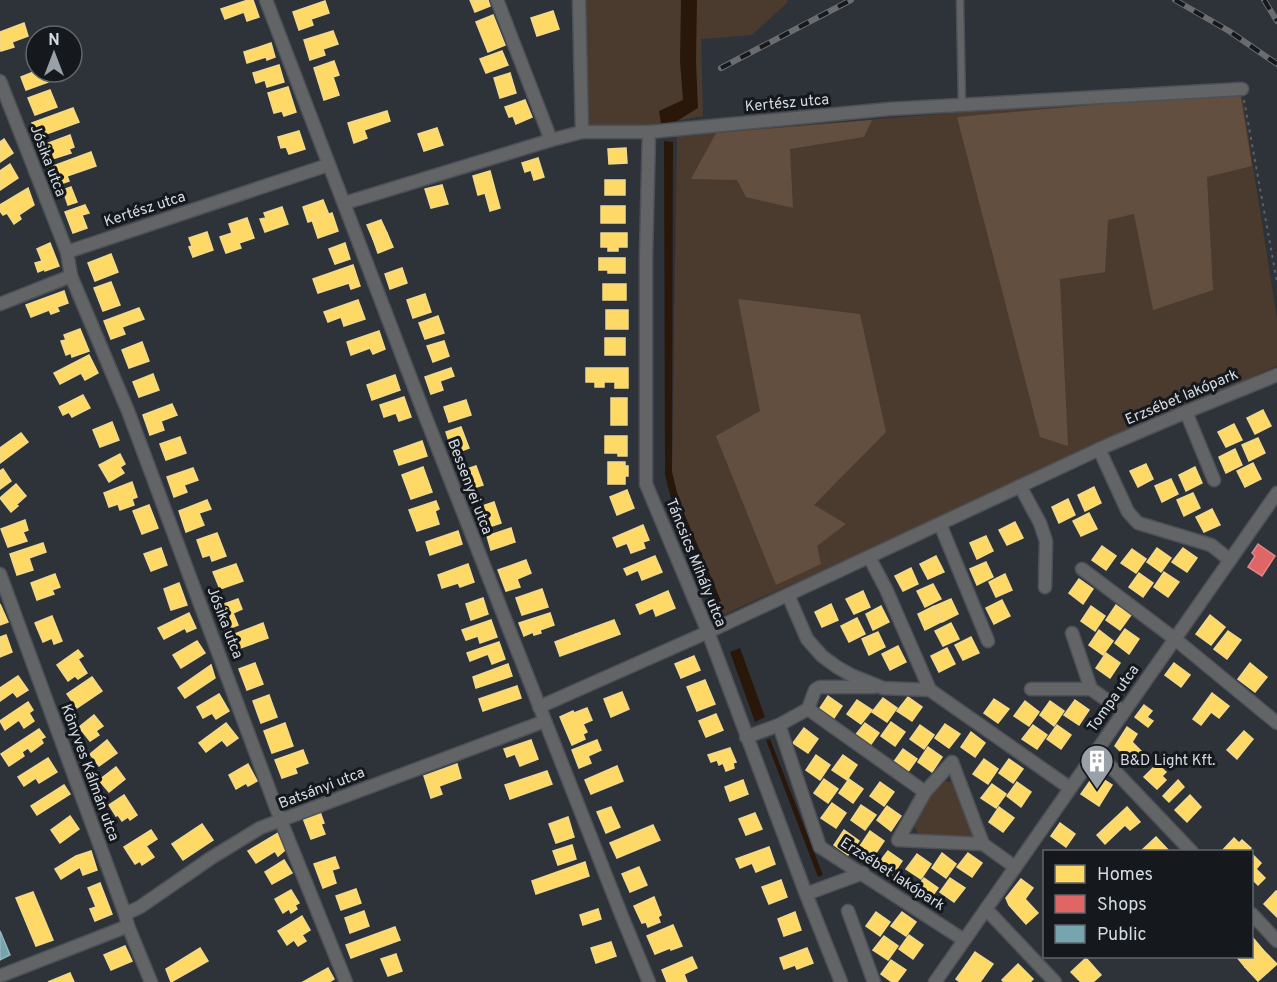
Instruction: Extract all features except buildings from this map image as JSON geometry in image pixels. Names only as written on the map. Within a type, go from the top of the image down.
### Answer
[{"type":"street","name":"Bessenyei utca","points":[[266,0],[544,721],[649,982]]},
{"type":"street","points":[[497,0],[551,140]]},
{"type":"street","points":[[579,0],[582,132]]},
{"type":"street","name":"Jósika utca","points":[[0,81],[67,252]]},
{"type":"street","name":"Kertész utca","points":[[345,203],[582,132],[649,132],[889,109],[1242,89]]},
{"type":"street","name":"Táncsics Mihály utca","points":[[649,132],[646,255],[646,484],[708,632],[841,982]]},
{"type":"street","name":"Kertész utca","points":[[67,252],[328,165]]},
{"type":"street","points":[[0,304],[71,276],[67,252]]},
{"type":"street","name":"Jósika utca","points":[[71,276],[128,411],[281,821],[346,982]]},
{"type":"street","name":"Erzsébet lakópark","points":[[708,632],[1099,449],[1277,375]]},
{"type":"street","points":[[1186,412],[1214,480]]},
{"type":"street","points":[[1099,449],[1128,512],[1138,523],[1211,545],[1230,560]]},
{"type":"street","points":[[1020,486],[1040,523],[1046,541],[1045,587]]},
{"type":"street","name":"Tompa utca","points":[[935,982],[1277,493]]},
{"type":"street","points":[[940,524],[988,641]]},
{"type":"street","points":[[869,557],[886,589],[930,690]]},
{"type":"street","points":[[1082,569],[1175,639],[1277,723]]},
{"type":"street","name":"Könyves Kálmán utca","points":[[0,574],[126,920],[151,982]]},
{"type":"street","points":[[788,595],[807,639],[822,656],[851,675],[884,687]]},
{"type":"street","points":[[539,707],[708,632]]},
{"type":"street","points":[[1072,633],[1091,689]]},
{"type":"street","points":[[838,687],[842,670]]},
{"type":"street","points":[[746,736],[779,725],[808,710],[815,690],[820,687],[930,690],[1070,788]]},
{"type":"street","points":[[1031,689],[1091,689],[1124,712]]},
{"type":"street","points":[[808,710],[925,792]]},
{"type":"street","name":"Batsányi utca","points":[[0,976],[126,920],[140,907],[211,858],[260,828],[544,721]]},
{"type":"street","name":"Erzsébet lakópark","points":[[779,725],[820,847],[964,940]]},
{"type":"street","points":[[1096,751],[1190,850]]},
{"type":"street","points":[[983,844],[952,762],[925,792],[898,840],[983,844],[1015,867]]},
{"type":"street","points":[[806,894],[862,873]]},
{"type":"street","points":[[986,909],[1055,982]]},
{"type":"street","points":[[848,911],[874,982]]},
{"type":"street","points":[[1253,917],[1277,941]]},
{"type":"lane","points":[[960,0],[962,105]]},
{"type":"path","points":[[1242,89],[1277,282]]},
{"type":"shaded area","points":[[585,0],[787,0],[788,2],[752,35],[701,39],[703,116],[648,126],[588,125]]},
{"type":"shaded area","points":[[681,0],[697,0],[698,108],[677,121],[661,124],[659,111],[683,100],[680,61]]},
{"type":"shaded area","points":[[1241,90],[1277,319],[1277,366],[723,615],[679,501],[672,472],[677,135]]},
{"type":"shaded area","points":[[1240,92],[1252,166],[1207,177],[1213,290],[1153,310],[1134,214],[1108,220],[1105,272],[1060,279],[1068,446],[1040,437],[957,117]]},
{"type":"shaded area","points":[[872,120],[864,137],[790,149],[793,208],[746,197],[737,180],[691,179],[716,133]]},
{"type":"shaded area","points":[[664,141],[673,142],[672,472],[679,501],[721,601],[714,604],[672,503],[665,475]]},
{"type":"shaded area","points":[[738,299],[860,314],[886,432],[814,505],[846,524],[817,546],[821,564],[776,585],[716,436],[760,411]]},
{"type":"shaded area","points":[[740,648],[765,717],[755,722],[730,652]]},
{"type":"shaded area","points":[[770,739],[823,875],[818,877],[766,740]]},
{"type":"shaded area","points":[[942,781],[957,783],[975,837],[919,836],[913,822]]},
{"type":"railway","points":[[721,68],[851,0]]},
{"type":"railway","points":[[1175,0],[1229,31],[1277,64]]},
{"type":"railway","points":[[1264,0],[1277,21]]},
{"type":"place","name":"B&D Light Kft.","points":[[1097,790]]}]
